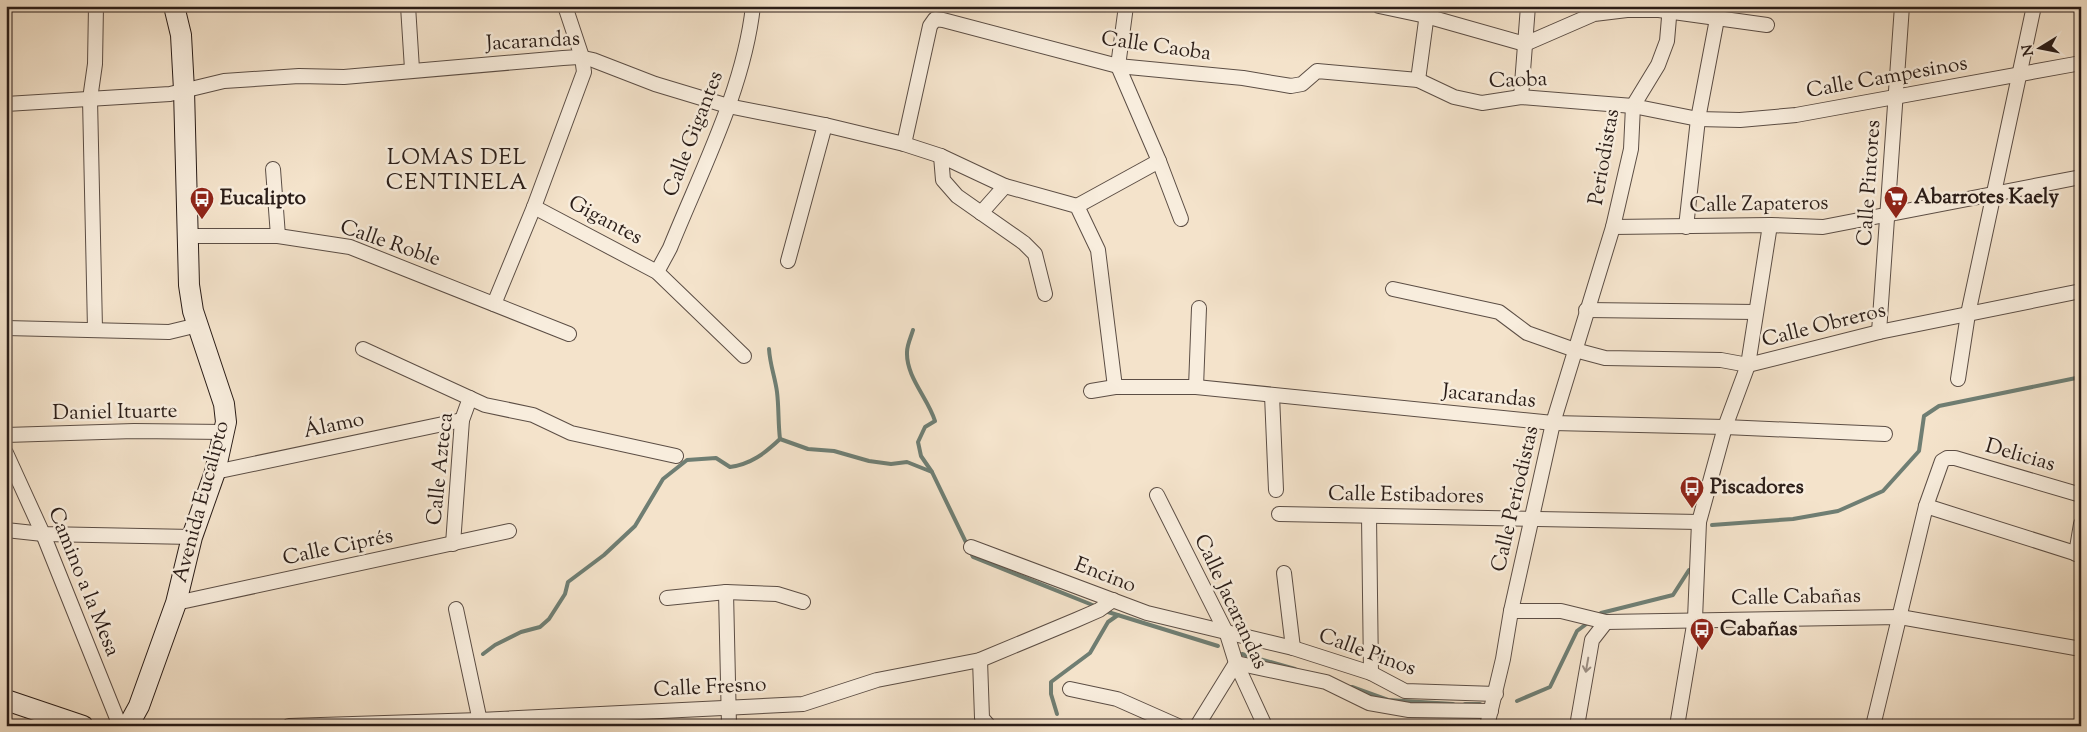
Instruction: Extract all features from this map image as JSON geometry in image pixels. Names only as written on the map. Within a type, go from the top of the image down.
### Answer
[{"type":"street","points":[[95,329],[90,99],[95,64],[96,6]]},
{"type":"street","name":"Avenida Eucalipto","points":[[128,726],[139,706],[176,603],[192,537],[215,472],[225,432],[224,404],[198,325],[189,285],[182,35],[174,6]]},
{"type":"street","points":[[408,6],[412,69]]},
{"type":"street","points":[[494,304],[534,207],[584,72],[582,57],[565,6]]},
{"type":"street","name":"Calle Gigantes","points":[[657,272],[670,248],[728,106],[750,38],[753,6]]},
{"type":"street","points":[[1126,6],[1118,66],[1159,161],[1181,219]]},
{"type":"street","points":[[1379,6],[1427,11],[1525,44],[1594,14],[1627,10],[1670,9],[1717,19],[1768,24]]},
{"type":"street","points":[[1521,97],[1528,6]]},
{"type":"street","name":"Calle Pintores","points":[[1879,332],[1902,6]]},
{"type":"street","points":[[1958,380],[1968,314],[2034,6]]},
{"type":"street","name":"Periodistas","points":[[1613,227],[1631,149],[1633,106],[1658,65],[1667,41],[1670,9]]},
{"type":"street","points":[[1418,80],[1427,11]]},
{"type":"street","name":"Calle Caoba","points":[[904,144],[930,26],[934,19],[1118,66],[1243,78],[1291,86],[1302,84],[1317,71],[1342,72]]},
{"type":"street","points":[[1686,227],[1698,119],[1717,19]]},
{"type":"street","name":"Jacarandas","points":[[6,104],[170,94],[224,81],[299,76],[344,77],[412,69],[582,57],[655,84],[728,106],[825,125],[904,144]]},
{"type":"street","name":"Calle Campesinos","points":[[1698,119],[1740,120],[1796,114],[2081,63]]},
{"type":"street","name":"Caoba","points":[[1342,72],[1418,80],[1454,97],[1482,103],[1521,97],[1633,106],[1698,119]]},
{"type":"street","points":[[788,261],[825,125]]},
{"type":"street","points":[[904,144],[941,156],[1005,186],[1077,206],[1159,161]]},
{"type":"street","points":[[941,156],[943,180],[957,196],[1024,243],[1035,254],[1045,294]]},
{"type":"street","points":[[273,169],[278,236]]},
{"type":"street","name":"Calle Zapateros","points":[[1613,227],[1770,225],[1824,227],[2081,177]]},
{"type":"street","points":[[982,213],[1005,186]]},
{"type":"street","points":[[1077,206],[1098,250],[1115,387]]},
{"type":"street","name":"Gigantes","points":[[534,207],[657,272],[744,356]]},
{"type":"street","points":[[1677,726],[1695,619],[1699,522],[1725,427],[1748,365],[1770,225]]},
{"type":"street","name":"Calle Periodistas","points":[[1487,726],[1496,694],[1511,611],[1553,424],[1586,310],[1613,227]]},
{"type":"street","name":"Calle Roble","points":[[189,236],[278,236],[350,247],[569,334]]},
{"type":"street","name":"Calle Obreros","points":[[1392,289],[1499,312],[1527,333],[1575,350],[1605,358],[1721,360],[1748,365],[1879,332],[2081,291]]},
{"type":"street","points":[[1196,386],[1199,308]]},
{"type":"street","points":[[1586,310],[1756,312]]},
{"type":"street","points":[[6,328],[177,332],[198,325]]},
{"type":"street","points":[[363,349],[485,405],[533,415],[571,432],[676,456]]},
{"type":"street","name":"Jacarandas","points":[[1091,391],[1115,387],[1196,386],[1553,424],[1725,427],[1885,434]]},
{"type":"street","points":[[1272,394],[1276,490]]},
{"type":"street","name":"Calle Azteca","points":[[453,544],[462,420],[470,398]]},
{"type":"street","name":"Álamo","points":[[215,472],[462,420]]},
{"type":"street","name":"Daniel Ituarte","points":[[6,435],[134,431],[225,432]]},
{"type":"street","name":"Camino a la Mesa","points":[[6,453],[43,534],[120,726]]},
{"type":"street","name":"Delicias","points":[[1926,506],[1942,461],[1947,458],[1955,458],[2081,495]]},
{"type":"street","name":"Calle Jacarandas","points":[[1157,495],[1227,634],[1236,663],[1265,726]]},
{"type":"street","points":[[1874,726],[1926,506],[2078,555],[2081,524]]},
{"type":"street","name":"Calle Estibadores","points":[[1279,514],[1699,522]]},
{"type":"street","points":[[1369,516],[1371,673]]},
{"type":"street","points":[[6,530],[43,534],[192,537]]},
{"type":"street","name":"Calle Ciprés","points":[[176,603],[509,531]]},
{"type":"street","name":"Encino","points":[[972,547],[1147,613],[1227,634]]},
{"type":"street","points":[[1284,573],[1293,648]]},
{"type":"street","points":[[726,592],[727,707],[729,726]]},
{"type":"street","points":[[667,598],[726,592],[777,594],[803,602]]},
{"type":"street","name":"Calle Fresno","points":[[289,726],[480,723],[803,704],[877,680],[980,660],[1076,620],[1113,600]]},
{"type":"street","points":[[456,609],[480,723]]},
{"type":"street","name":"Calle Cabañas","points":[[1511,611],[1561,611],[1606,622],[1900,617],[2081,649]]},
{"type":"street","points":[[1577,726],[1592,640],[1606,622]]},
{"type":"street","name":"Calle Pinos","points":[[1227,634],[1293,648],[1371,673],[1405,691],[1496,694]]},
{"type":"street","points":[[980,660],[982,718],[989,726]]},
{"type":"street","points":[[1197,726],[1236,663],[1326,682],[1370,703],[1409,710],[1491,711]]},
{"type":"street","points":[[1070,689],[1117,699],[1178,726]]},
{"type":"street","points":[[6,700],[83,726]]},
{"type":"waterway","points":[[913,330],[907,349],[910,370],[935,421],[925,427],[918,442],[921,456],[932,472],[973,557],[1095,606]]},
{"type":"waterway","points":[[769,349],[777,392],[780,439]]},
{"type":"waterway","points":[[1712,525],[1793,519],[1838,511],[1883,491],[1919,451],[1924,416],[1939,406],[2081,377]]},
{"type":"waterway","points":[[483,654],[495,645],[521,632],[540,627],[549,619],[565,594],[568,582],[604,555],[635,526],[663,479],[687,460],[716,458],[730,467],[738,466],[757,457],[780,439],[808,449],[834,451],[869,461],[891,464],[907,462],[932,472]]},
{"type":"waterway","points":[[1601,613],[1673,595],[1689,570]]},
{"type":"waterway","points":[[1108,612],[1218,646]]},
{"type":"waterway","points":[[1057,714],[1051,694],[1051,682],[1090,653],[1108,622],[1118,615]]},
{"type":"waterway","points":[[1517,701],[1550,687],[1577,631],[1589,622]]},
{"type":"waterway","points":[[1242,654],[1295,669]]},
{"type":"waterway","points":[[1352,687],[1388,700],[1453,704]]},
{"type":"waterway","points":[[1465,704],[1480,704]]},
{"type":"place","name":"Abarrotes Kaely","points":[[1896,219]]},
{"type":"place","name":"Eucalipto","points":[[202,220]]},
{"type":"place","name":"Piscadores","points":[[1692,509]]},
{"type":"place","name":"Cabañas","points":[[1702,651]]},
{"type":"district","name":"LOMAS DEL CENTINELA","points":[[457,172]]}]
